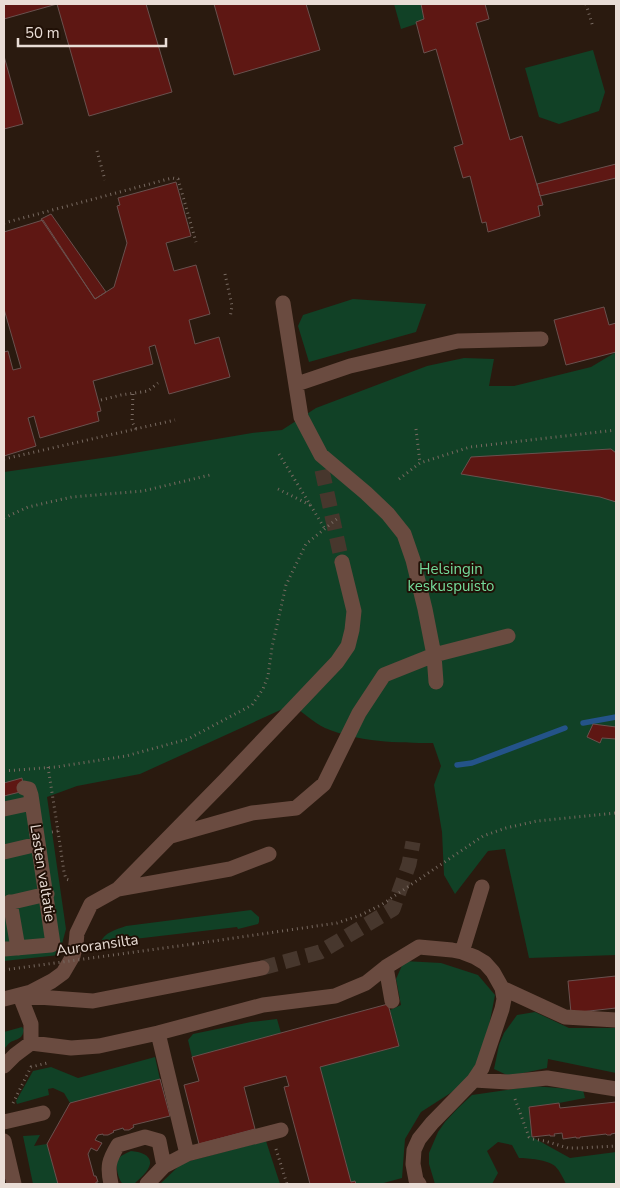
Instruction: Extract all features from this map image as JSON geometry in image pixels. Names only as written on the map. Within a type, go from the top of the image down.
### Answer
[{"type":"street","points":[[282,303],[302,417],[321,456],[381,507],[404,534],[426,608],[434,655],[436,682]]},
{"type":"street","points":[[297,384],[350,366],[458,341],[541,340]]},
{"type":"street","points":[[4,999],[31,992],[62,973],[73,956],[77,933],[91,904],[118,889],[337,662],[348,646],[354,611],[342,562]]},
{"type":"street","points":[[171,836],[252,813],[296,808],[324,784],[359,713],[384,675],[434,655],[508,636]]},
{"type":"street","name":"Lasten valtatie","points":[[11,948],[54,944],[46,894],[47,835],[32,803],[29,788],[24,788]]},
{"type":"street","points":[[4,809],[32,803]]},
{"type":"street","points":[[4,852],[47,835]]},
{"type":"street","points":[[118,889],[230,870],[270,854]]},
{"type":"street","points":[[462,952],[482,887]]},
{"type":"street","points":[[11,948],[7,903],[46,894]]},
{"type":"street","points":[[4,1066],[31,1043],[71,1048],[99,1046],[158,1033],[263,1005],[335,996],[366,983],[386,967],[419,947],[462,952],[485,963],[493,972],[502,988],[504,998],[502,1009],[482,1068],[474,1080],[419,1139],[414,1150],[413,1164],[416,1180],[419,1184]]},
{"type":"street","points":[[386,967],[392,1001]]},
{"type":"street","points":[[20,996],[93,1001],[262,968]]},
{"type":"street","points":[[502,988],[565,1017],[616,1020]]},
{"type":"street","points":[[20,996],[31,1024],[31,1043]]},
{"type":"street","points":[[158,1033],[187,1154]]},
{"type":"street","points":[[474,1080],[508,1082],[547,1078],[616,1089]]},
{"type":"street","points":[[4,1122],[43,1113]]},
{"type":"street","points":[[147,1184],[164,1166],[187,1154],[276,1131]]},
{"type":"street","points":[[111,1184],[108,1172],[111,1157],[118,1144],[145,1137],[158,1141],[164,1166]]},
{"type":"street","points":[[4,1140],[14,1184]]},
{"type":"path","points":[[586,4],[593,27]]},
{"type":"path","points":[[97,151],[105,180]]},
{"type":"path","points":[[4,223],[46,214],[172,178],[178,179],[196,242]]},
{"type":"path","points":[[225,274],[232,306],[230,318]]},
{"type":"path","points":[[101,400],[148,391],[158,383]]},
{"type":"path","points":[[133,394],[132,422],[136,429]]},
{"type":"path","points":[[4,459],[175,420]]},
{"type":"path","points":[[416,429],[420,464]]},
{"type":"path","points":[[399,479],[420,464],[470,447],[616,430]]},
{"type":"path","points":[[279,454],[324,529]]},
{"type":"path","points":[[4,517],[28,507],[72,497],[143,491],[210,475]]},
{"type":"path","points":[[278,489],[311,506]]},
{"type":"path","points":[[4,771],[126,756],[188,738],[252,705],[263,689],[268,676],[272,647],[286,586],[306,544],[338,518]]},
{"type":"path","points":[[48,767],[47,835],[66,879],[72,881]]},
{"type":"path","name":"Auroransilta","points":[[4,970],[337,923],[381,905],[483,836],[537,821],[616,813]]},
{"type":"path","points":[[517,1104],[529,1137],[533,1139],[568,1148],[616,1146]]},
{"type":"path","points":[[276,1131],[287,1184]]},
{"type":"green space","points":[[394,4],[423,4],[428,20],[401,29]]},
{"type":"green space","points":[[593,50],[605,92],[599,111],[559,124],[539,117],[525,68]]},
{"type":"green space","points":[[353,299],[426,304],[416,332],[309,362],[298,326],[303,315]]},
{"type":"green space","name":"Helsingin keskuspuisto","points":[[616,352],[616,955],[529,958],[505,849],[488,851],[455,894],[444,875],[442,832],[434,785],[441,766],[433,743],[378,741],[338,733],[321,726],[290,703],[287,707],[140,774],[77,786],[47,797],[66,929],[59,955],[4,961],[4,472],[116,456],[252,433],[282,430],[316,408],[427,366],[464,358],[494,359],[489,386],[514,386],[591,367]]},
{"type":"green space","points":[[251,910],[259,917],[258,924],[238,929],[237,927],[100,943],[102,939],[114,930],[126,926]]},
{"type":"green space","points":[[404,961],[441,963],[478,975],[495,995],[490,1021],[478,1066],[463,1085],[421,1112],[405,1139],[402,1178],[380,1184],[356,1184],[355,1181],[351,1182],[320,1067],[399,1046],[390,1010],[401,1005],[396,979]]},
{"type":"green space","points":[[535,1012],[569,1028],[616,1028],[616,1073],[548,1059],[547,1068],[509,1076],[494,1069],[499,1045],[504,1033],[517,1015]]},
{"type":"green space","points":[[277,1019],[281,1033],[192,1057],[188,1040],[193,1034],[251,1022]]},
{"type":"green space","points":[[22,1027],[24,1030],[21,1036],[10,1042],[4,1049],[4,1032]]},
{"type":"green space","points":[[155,1057],[160,1079],[70,1103],[64,1093],[53,1088],[48,1089],[49,1095],[17,1104],[16,1101],[33,1071],[51,1067],[78,1078]]},
{"type":"green space","points":[[533,1086],[583,1090],[585,1098],[529,1107],[532,1137],[570,1158],[616,1152],[616,1184],[566,1184],[552,1164],[519,1158],[512,1145],[498,1142],[487,1151],[498,1173],[492,1184],[435,1184],[429,1164],[429,1153],[438,1132],[458,1108],[472,1095]]},
{"type":"green space","points":[[40,1135],[34,1146],[47,1144],[58,1184],[33,1184],[23,1136]]},
{"type":"green space","points":[[266,1141],[280,1184],[160,1184],[182,1163]]},
{"type":"green space","points":[[131,1151],[144,1154],[150,1159],[150,1163],[146,1172],[134,1184],[125,1184],[119,1178],[117,1162],[120,1157]]},
{"type":"building","points":[[4,4],[57,4],[4,19]]},
{"type":"building","points":[[57,4],[146,4],[172,92],[89,116]]},
{"type":"building","points":[[214,4],[306,4],[320,50],[234,75]]},
{"type":"building","points":[[421,4],[485,4],[489,19],[476,23],[510,140],[522,136],[543,205],[538,206],[540,216],[488,232],[486,222],[482,223],[470,176],[463,178],[454,147],[463,144],[436,49],[424,53],[416,22],[424,19]]},
{"type":"building","points":[[4,56],[23,124],[4,129]]},
{"type":"building","points":[[616,164],[616,178],[540,196],[537,184]]},
{"type":"building","points":[[176,182],[191,236],[166,243],[174,271],[196,265],[210,314],[189,320],[195,344],[219,337],[230,377],[169,394],[155,345],[149,347],[153,364],[93,381],[101,411],[97,412],[99,421],[40,438],[34,416],[28,418],[36,446],[4,456],[4,352],[8,351],[13,370],[21,368],[4,309],[4,232],[43,220],[95,299],[114,287],[127,243],[117,206],[120,205],[118,198]]},
{"type":"building","points":[[51,214],[106,292],[95,299],[41,219]]},
{"type":"building","points":[[604,307],[609,325],[616,323],[616,352],[566,365],[554,320]]},
{"type":"building","points":[[611,449],[616,453],[616,502],[600,497],[461,474],[471,457]]},
{"type":"building","points":[[593,724],[616,727],[616,739],[602,738],[600,743],[587,737]]},
{"type":"building","points":[[22,778],[24,791],[4,796],[4,783]]},
{"type":"building","points":[[616,976],[616,1008],[571,1013],[568,981]]},
{"type":"building","points":[[388,1004],[399,1046],[320,1067],[351,1182],[355,1181],[356,1184],[310,1184],[284,1087],[289,1086],[286,1076],[244,1087],[255,1129],[199,1144],[184,1085],[199,1081],[192,1057]]},
{"type":"building","points":[[160,1079],[170,1116],[133,1125],[134,1127],[129,1130],[124,1130],[123,1128],[113,1131],[108,1135],[98,1135],[95,1140],[102,1143],[97,1151],[91,1148],[88,1154],[94,1176],[96,1176],[98,1182],[96,1184],[58,1184],[47,1144],[70,1103]]},
{"type":"building","points":[[616,1102],[616,1133],[563,1139],[562,1133],[554,1134],[555,1136],[532,1137],[529,1107],[559,1103],[560,1108]]},
{"type":"waterway","points":[[583,723],[616,717]]},
{"type":"waterway","points":[[457,765],[472,763],[565,728]]},
{"type":"tunnel","points":[[322,470],[342,562]]},
{"type":"tunnel","points":[[262,968],[320,952],[393,909],[409,864],[413,842]]}]
